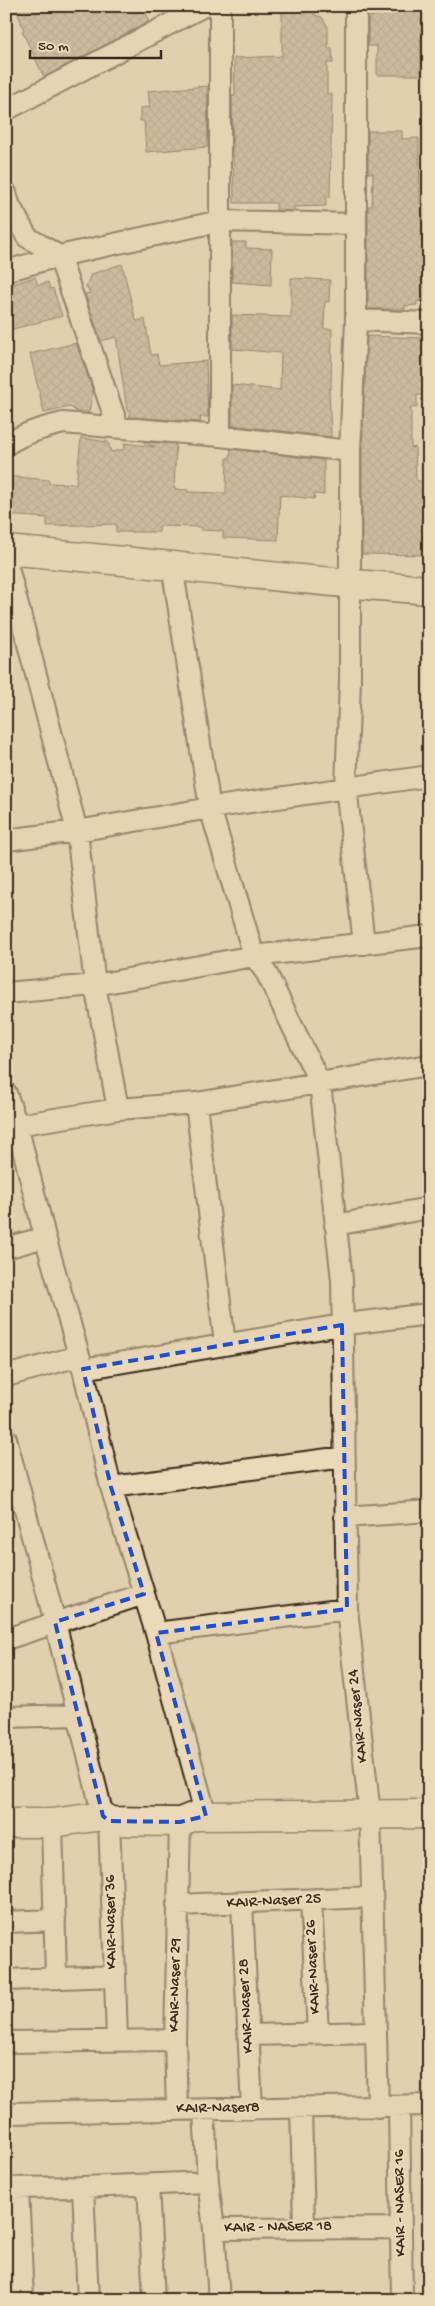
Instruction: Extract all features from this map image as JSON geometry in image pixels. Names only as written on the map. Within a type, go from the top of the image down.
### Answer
[{"type":"street","points":[[6,110],[204,6]]},
{"type":"street","points":[[220,6],[220,436]]},
{"type":"street","points":[[356,6],[356,320],[350,452],[350,680],[346,787],[364,944]]},
{"type":"street","points":[[6,193],[27,237],[59,256],[118,427]]},
{"type":"street","points":[[6,271],[59,256],[220,220],[356,224]]},
{"type":"street","points":[[356,320],[429,323]]},
{"type":"street","points":[[6,444],[14,438],[63,423],[220,436],[350,452]]},
{"type":"street","points":[[6,550],[429,590]]},
{"type":"street","points":[[6,560],[77,830],[96,985],[118,1109]]},
{"type":"street","name":"KAIR-Naser 24","points":[[172,565],[210,808],[254,956],[267,974],[320,1083],[342,1280],[347,1609],[370,1814],[370,1897],[378,2107]]},
{"type":"street","points":[[6,840],[346,787],[429,776]]},
{"type":"street","points":[[6,993],[96,985],[254,956],[429,936]]},
{"type":"street","points":[[12,1118],[196,1102],[429,1065]]},
{"type":"street","name":"KAIR-Naser 29","points":[[6,1093],[81,1362],[112,1487],[156,1633],[193,1819],[177,1906],[175,2040],[6,2042]]},
{"type":"street","points":[[196,1102],[225,1344]]},
{"type":"street","points":[[335,1225],[429,1208]]},
{"type":"street","points":[[6,1248],[45,1237]]},
{"type":"street","points":[[8,1369],[225,1344],[342,1325],[429,1314]]},
{"type":"street","name":"KAIR-Naser 36","points":[[6,1439],[106,1819],[115,1976],[6,1980]]},
{"type":"street","points":[[112,1487],[344,1457]]},
{"type":"street","points":[[345,1517],[429,1511]]},
{"type":"street","points":[[6,1640],[55,1622],[144,1594]]},
{"type":"street","points":[[156,1633],[347,1609]]},
{"type":"street","points":[[6,1717],[78,1715]]},
{"type":"street","points":[[6,1823],[52,1823],[106,1819],[429,1814]]},
{"type":"street","points":[[52,1823],[56,1978]]},
{"type":"street","name":"KAIR-Naser 25","points":[[177,1906],[370,1897]]},
{"type":"street","name":"KAIR-Naser 26","points":[[310,1900],[318,2034]]},
{"type":"street","name":"KAIR-Naser 28","points":[[242,1903],[252,2109]]},
{"type":"street","points":[[6,1922],[55,1920]]},
{"type":"street","points":[[115,1976],[117,2041]]},
{"type":"street","points":[[249,2036],[374,2032]]},
{"type":"street","points":[[175,2040],[177,2110]]},
{"type":"street","name":"KAIR-Naser8","points":[[6,2113],[378,2107],[429,2104]]},
{"type":"street","name":"KAIR - NASER 16","points":[[399,2106],[402,2300]]},
{"type":"street","points":[[301,2108],[304,2227]]},
{"type":"street","name":"KAIR - NASER 18","points":[[204,2110],[208,2182],[214,2229],[304,2227],[401,2228]]},
{"type":"street","points":[[23,2300],[12,2188],[208,2182]]},
{"type":"street","points":[[148,2185],[154,2300]]},
{"type":"street","points":[[83,2187],[88,2300]]},
{"type":"street","points":[[214,2229],[219,2300]]},
{"type":"highlighted area","points":[[342,1325],[347,1609],[156,1633],[206,1816],[180,1822],[109,1821],[103,1816],[55,1622],[144,1594],[111,1487],[83,1369]]},
{"type":"building","points":[[15,6],[46,6],[49,13],[64,6],[143,6],[148,22],[44,77],[22,31],[24,30]]},
{"type":"building","points":[[372,6],[429,6],[429,36],[421,36],[421,75],[377,75],[377,46],[368,46],[368,16],[372,17]]},
{"type":"building","points":[[282,7],[315,7],[315,15],[322,17],[328,27],[328,48],[332,48],[333,63],[327,63],[327,94],[332,94],[330,197],[326,197],[326,206],[294,207],[294,211],[276,210],[276,203],[234,203],[232,96],[235,96],[234,58],[282,56]]},
{"type":"building","points":[[207,86],[208,147],[146,152],[144,121],[140,121],[140,108],[150,107],[148,91]]},
{"type":"building","points":[[368,131],[402,131],[402,139],[419,138],[420,204],[428,204],[429,301],[417,301],[417,305],[405,306],[405,309],[368,309],[368,206],[372,206],[373,173],[368,173]]},
{"type":"building","points":[[232,242],[246,242],[246,248],[272,249],[271,285],[232,282]]},
{"type":"building","points":[[122,264],[136,321],[145,319],[151,355],[157,354],[159,365],[206,361],[208,417],[200,417],[201,422],[130,417],[129,410],[127,410],[116,337],[101,341],[85,294],[90,293],[86,286],[91,274]]},
{"type":"building","points":[[35,277],[38,285],[48,282],[50,289],[53,288],[62,316],[6,331],[6,286]]},
{"type":"building","points":[[291,278],[330,280],[329,302],[325,301],[324,329],[332,329],[331,389],[329,389],[331,437],[232,425],[232,385],[280,390],[281,353],[232,349],[232,315],[291,317]]},
{"type":"building","points":[[367,336],[426,338],[426,341],[429,341],[429,364],[425,364],[424,395],[417,395],[417,408],[411,407],[411,448],[415,447],[416,479],[429,482],[429,555],[362,554],[362,451]]},
{"type":"building","points":[[76,343],[93,391],[89,412],[78,412],[70,407],[44,413],[30,354]]},
{"type":"building","points":[[81,438],[108,442],[111,452],[125,449],[124,443],[155,447],[143,442],[176,444],[174,489],[188,490],[188,492],[226,493],[227,458],[230,458],[231,449],[324,460],[324,495],[315,494],[314,499],[280,495],[278,540],[223,538],[223,531],[201,530],[201,527],[159,526],[159,532],[116,532],[116,524],[47,526],[47,518],[6,515],[6,476],[49,480],[49,483],[76,484]]}]
